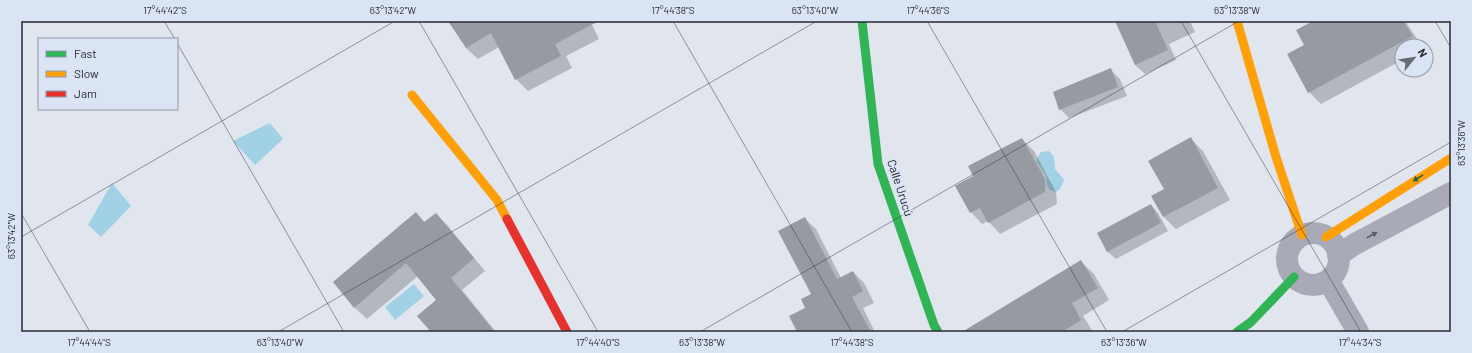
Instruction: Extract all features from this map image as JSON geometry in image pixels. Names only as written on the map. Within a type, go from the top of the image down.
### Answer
[{"type":"street","name":"Calle Urucú","points":[[862,21],[878,164],[934,325],[938,332]]},
{"type":"street","points":[[1238,21],[1276,157],[1302,235]]},
{"type":"street","points":[[412,95],[497,200],[566,332]]},
{"type":"street","points":[[1326,236],[1451,158]]},
{"type":"street","points":[[1338,255],[1355,244],[1451,193]]},
{"type":"street","points":[[1318,233],[1326,236],[1336,248],[1339,262],[1337,269],[1328,280],[1322,284],[1307,284],[1294,277],[1287,262],[1287,254],[1290,246],[1302,235],[1318,233]]},
{"type":"street","points":[[1237,332],[1251,322],[1294,277]]},
{"type":"street","points":[[1328,280],[1358,332]]},
{"type":"water","points":[[270,123],[283,139],[255,165],[233,141]]},
{"type":"water","points":[[1049,151],[1054,157],[1055,169],[1064,180],[1060,189],[1056,192],[1050,190],[1047,185],[1046,175],[1037,162],[1037,158],[1041,152]]},
{"type":"water","points":[[112,183],[131,206],[101,237],[88,225]]},
{"type":"water","points":[[414,284],[424,296],[395,320],[385,307]]},
{"type":"building","points":[[448,21],[599,21],[555,44],[561,56],[515,80],[491,33],[466,48]]},
{"type":"building","points":[[1115,21],[1155,21],[1168,50],[1135,65]]},
{"type":"building","points":[[1313,21],[1403,21],[1413,36],[1409,38],[1394,38],[1394,46],[1308,93],[1287,54],[1304,45],[1296,30]]},
{"type":"building","points":[[1111,68],[1118,87],[1059,110],[1053,92]]},
{"type":"building","points":[[1191,137],[1218,188],[1163,217],[1151,196],[1164,189],[1148,161]]},
{"type":"building","points":[[1022,138],[1045,179],[1045,192],[988,223],[980,208],[970,213],[955,186],[973,176],[968,166]]},
{"type":"building","points":[[1151,204],[1161,223],[1107,252],[1097,233]]},
{"type":"building","points":[[416,212],[424,222],[436,213],[474,258],[451,278],[495,332],[431,332],[417,316],[436,300],[406,263],[354,308],[333,282]]},
{"type":"building","points":[[805,217],[837,279],[853,271],[863,291],[852,297],[871,332],[797,332],[789,316],[805,308],[801,299],[811,294],[778,231]]},
{"type":"building","points":[[1081,260],[1098,288],[1072,303],[1081,320],[1062,332],[962,332]]},
{"type":"traffic: fast","points":[[862,21],[878,164],[934,325],[938,332]]},
{"type":"traffic: fast","points":[[1237,332],[1251,322],[1294,277]]},
{"type":"traffic: slow","points":[[1237,21],[1276,157],[1302,235]]},
{"type":"traffic: slow","points":[[412,95],[497,200],[507,219]]},
{"type":"traffic: slow","points":[[1326,237],[1451,158]]},
{"type":"traffic: jam","points":[[507,219],[567,332]]}]
